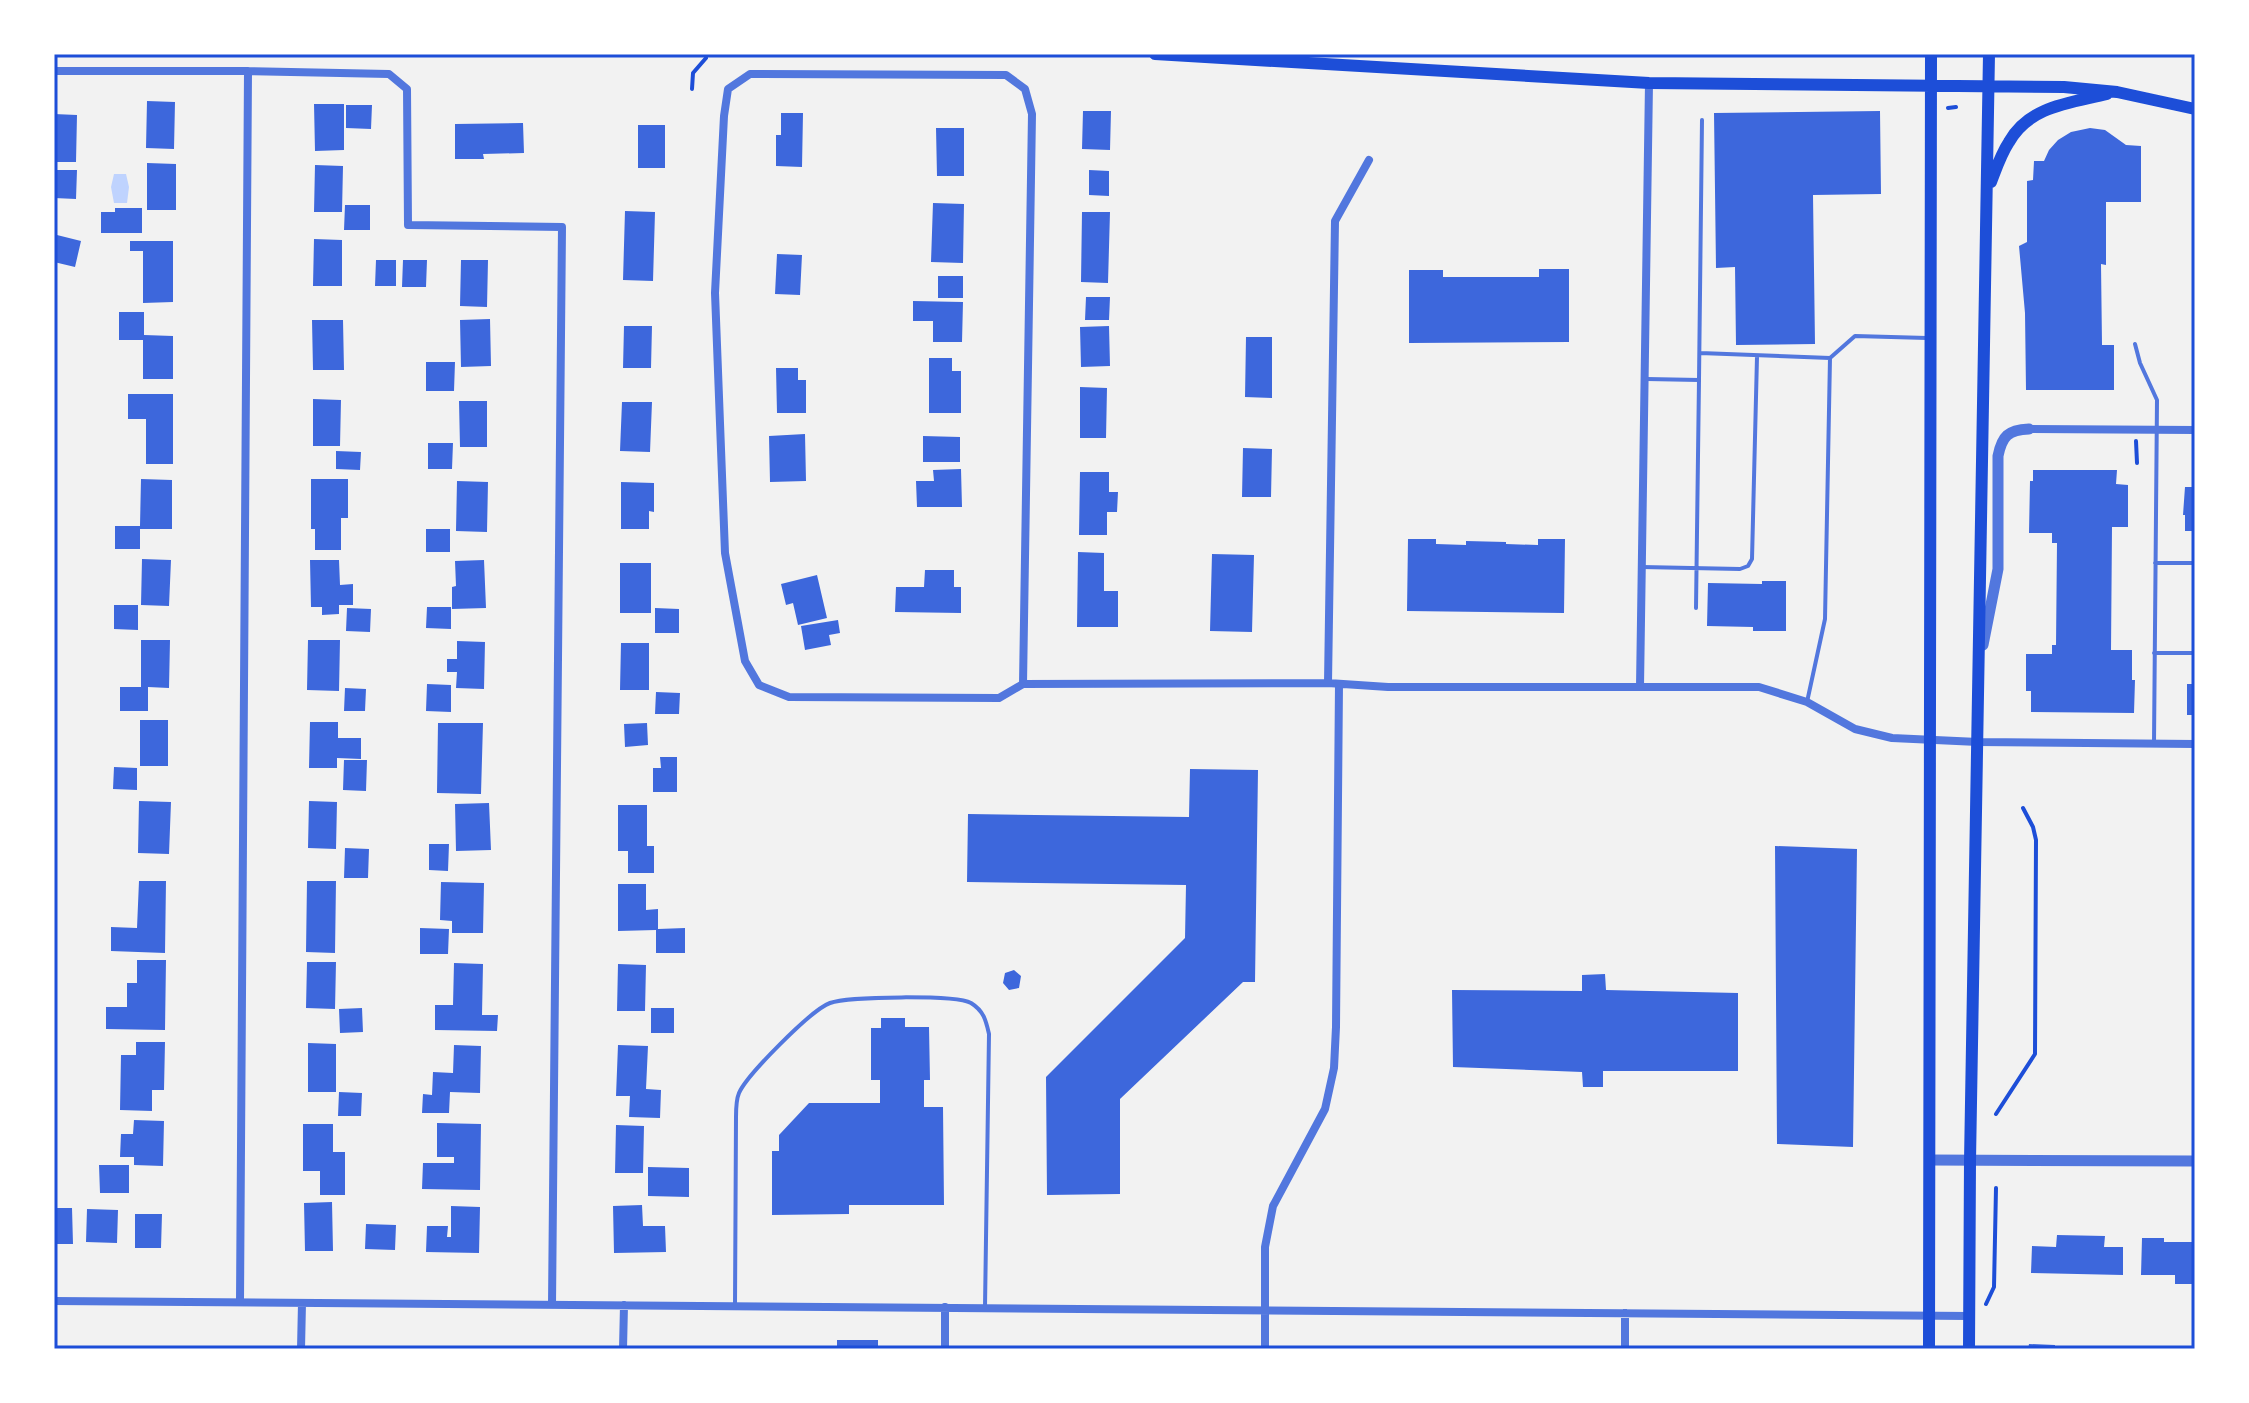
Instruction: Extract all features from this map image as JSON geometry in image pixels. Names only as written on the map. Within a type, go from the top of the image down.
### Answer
[{"type":"main road","points":[[1155,54],[1649,83],[2064,87],[2117,92],[2195,109]]},
{"type":"main road","points":[[1929,1349],[1931,54]]},
{"type":"main road","points":[[1969,1349],[1989,54]]},
{"type":"main road","points":[[1988,189],[2009,141],[2025,121],[2051,107],[2117,92]]},
{"type":"street","points":[[54,71],[389,74],[407,89],[408,225],[562,227],[552,1305]]},
{"type":"street","points":[[240,1302],[248,71]]},
{"type":"street","points":[[1023,684],[1032,114],[1025,89],[1006,75],[750,74],[728,89],[724,116],[716,308],[725,553],[745,661],[759,685],[789,697],[999,698],[1023,684],[1759,687],[1807,702],[1855,729],[1892,738],[2195,744]]},
{"type":"street","points":[[1640,687],[1649,83]]},
{"type":"street","points":[[1328,683],[1335,221],[1369,160]]},
{"type":"street","points":[[1979,665],[1998,569],[1998,456],[2001,442],[2007,434],[2029,429],[2195,430]]},
{"type":"street","points":[[1265,1349],[1265,1247],[1273,1206],[1325,1109],[1334,1068],[1339,684]]},
{"type":"street","points":[[1930,1160],[2195,1161]]},
{"type":"street","points":[[54,1301],[1969,1316]]},
{"type":"street","points":[[301,1349],[302,1303]]},
{"type":"street","points":[[623,1349],[624,1305]]},
{"type":"street","points":[[945,1307],[945,1349]]},
{"type":"street","points":[[1625,1313],[1625,1349]]},
{"type":"lane","points":[[1696,608],[1702,120]]},
{"type":"lane","points":[[1700,353],[1830,358],[1855,336],[1931,338]]},
{"type":"lane","points":[[2135,344],[2157,400],[2154,743]]},
{"type":"lane","points":[[1642,567],[1740,569],[1748,566],[1752,559],[1757,356]]},
{"type":"lane","points":[[1807,702],[1825,619],[1830,358]]},
{"type":"lane","points":[[1645,379],[1699,380]]},
{"type":"lane","points":[[2155,563],[2195,563]]},
{"type":"lane","points":[[2154,653],[2195,653]]},
{"type":"lane","points":[[735,1305],[737,1096],[747,1079],[813,1013],[829,1003],[847,999],[952,999],[970,1002],[985,1015],[989,1034],[985,1307]]},
{"type":"path","points":[[692,89],[693,73],[706,58]]},
{"type":"path","points":[[1948,108],[1956,107]]},
{"type":"path","points":[[1996,1114],[2035,1054],[2037,856],[2033,827],[2023,808]]},
{"type":"path","points":[[1986,1304],[1994,1287],[1996,1188]]},
{"type":"water","points":[[114,174],[126,174],[129,187],[127,203],[114,203],[111,187]]},
{"type":"building","points":[[147,101],[175,102],[174,149],[146,148]]},
{"type":"building","points":[[314,104],[344,104],[344,150],[315,151]]},
{"type":"building","points":[[346,105],[372,105],[371,129],[346,128]]},
{"type":"building","points":[[1083,111],[1111,111],[1110,150],[1082,149]]},
{"type":"building","points":[[1880,111],[1881,194],[1813,195],[1815,344],[1736,345],[1735,267],[1716,268],[1714,113]]},
{"type":"building","points":[[781,113],[803,113],[802,167],[776,166],[776,135],[781,135]]},
{"type":"building","points":[[54,114],[77,115],[76,162],[54,162]]},
{"type":"building","points":[[523,123],[524,153],[483,154],[484,159],[455,159],[455,124]]},
{"type":"building","points":[[638,125],[665,125],[665,168],[638,168]]},
{"type":"building","points":[[936,128],[964,128],[964,176],[937,176]]},
{"type":"building","points":[[2090,128],[2105,130],[2126,145],[2141,146],[2141,202],[2106,202],[2106,265],[2101,264],[2102,345],[2114,345],[2114,390],[2026,390],[2025,313],[2019,246],[2027,242],[2027,181],[2033,180],[2034,161],[2044,161],[2058,140],[2071,132]]},
{"type":"building","points":[[147,163],[176,164],[176,210],[147,210]]},
{"type":"building","points":[[315,165],[343,166],[342,212],[314,212]]},
{"type":"building","points":[[54,170],[77,170],[76,199],[54,198]]},
{"type":"building","points":[[1089,170],[1109,171],[1109,196],[1089,195]]},
{"type":"building","points":[[933,203],[964,204],[963,263],[931,262]]},
{"type":"building","points":[[345,205],[370,205],[370,230],[344,230]]},
{"type":"building","points":[[115,208],[142,208],[142,233],[101,233],[101,212],[115,212]]},
{"type":"building","points":[[625,211],[655,212],[653,281],[623,280]]},
{"type":"building","points":[[1082,212],[1110,212],[1108,283],[1081,282]]},
{"type":"building","points":[[57,235],[81,241],[75,267],[54,262]]},
{"type":"building","points":[[314,239],[342,240],[342,286],[313,286]]},
{"type":"building","points":[[130,241],[173,241],[173,302],[143,303],[143,251],[130,251]]},
{"type":"building","points":[[777,254],[802,255],[800,295],[775,294]]},
{"type":"building","points":[[376,260],[396,260],[396,286],[375,286]]},
{"type":"building","points":[[403,260],[427,260],[426,287],[402,287]]},
{"type":"building","points":[[461,260],[488,260],[487,307],[460,306]]},
{"type":"building","points":[[1539,269],[1569,269],[1569,342],[1409,343],[1409,270],[1443,270],[1443,277],[1539,277]]},
{"type":"building","points":[[938,276],[963,276],[963,298],[938,298]]},
{"type":"building","points":[[1086,297],[1110,297],[1109,320],[1085,320]]},
{"type":"building","points":[[913,301],[963,302],[962,342],[933,342],[933,321],[913,321]]},
{"type":"building","points":[[119,312],[144,312],[144,335],[173,336],[173,379],[143,379],[143,340],[119,340]]},
{"type":"building","points":[[490,319],[491,366],[461,367],[460,320]]},
{"type":"building","points":[[312,320],[343,320],[344,370],[313,370]]},
{"type":"building","points":[[624,326],[652,326],[651,368],[623,368]]},
{"type":"building","points":[[1109,326],[1110,366],[1081,367],[1080,327]]},
{"type":"building","points":[[1246,337],[1272,337],[1272,398],[1245,397]]},
{"type":"building","points":[[929,358],[952,358],[952,371],[961,371],[961,413],[929,413]]},
{"type":"building","points":[[426,362],[455,362],[454,391],[426,391]]},
{"type":"building","points":[[776,368],[798,368],[798,380],[806,380],[806,413],[777,413]]},
{"type":"building","points":[[1080,387],[1107,388],[1106,438],[1080,438]]},
{"type":"building","points":[[128,394],[173,394],[173,464],[146,464],[146,419],[128,419]]},
{"type":"building","points":[[313,399],[341,400],[340,446],[313,446]]},
{"type":"building","points":[[459,401],[487,401],[487,447],[460,447]]},
{"type":"building","points":[[622,402],[652,402],[650,452],[620,451]]},
{"type":"building","points":[[805,434],[806,481],[770,482],[769,436]]},
{"type":"building","points":[[923,436],[960,437],[960,462],[923,462]]},
{"type":"building","points":[[428,443],[453,443],[452,469],[428,469]]},
{"type":"building","points":[[1243,448],[1272,449],[1271,497],[1242,497]]},
{"type":"building","points":[[336,451],[361,452],[360,470],[336,469]]},
{"type":"building","points":[[961,469],[962,507],[917,507],[916,481],[934,481],[933,470]]},
{"type":"building","points":[[2033,470],[2117,470],[2116,484],[2128,485],[2128,527],[2112,527],[2111,650],[2132,650],[2134,713],[2031,712],[2031,691],[2026,691],[2026,654],[2052,654],[2052,645],[2056,645],[2057,543],[2052,543],[2052,533],[2029,533]]},
{"type":"building","points":[[1080,472],[1109,472],[1109,492],[1118,492],[1117,512],[1107,512],[1107,535],[1079,535]]},
{"type":"building","points":[[141,479],[172,480],[172,529],[140,529],[140,549],[115,549],[115,526],[140,526]]},
{"type":"building","points":[[311,479],[348,479],[348,518],[341,518],[341,550],[315,550],[315,529],[311,529]]},
{"type":"building","points":[[457,481],[488,482],[487,532],[456,531]]},
{"type":"building","points":[[621,482],[654,483],[654,512],[649,511],[649,529],[621,529]]},
{"type":"building","points":[[2185,487],[2195,487],[2195,531],[2185,531]]},
{"type":"building","points":[[426,529],[450,529],[450,552],[426,552]]},
{"type":"building","points":[[1408,539],[1436,539],[1436,544],[1466,545],[1466,541],[1538,545],[1538,539],[1565,539],[1564,613],[1407,611]]},
{"type":"building","points":[[1078,552],[1104,553],[1104,591],[1118,591],[1118,627],[1077,627]]},
{"type":"building","points":[[1212,554],[1254,555],[1252,632],[1210,631]]},
{"type":"building","points":[[142,559],[171,560],[169,606],[141,605]]},
{"type":"building","points":[[310,560],[339,560],[340,585],[353,584],[353,605],[339,605],[339,614],[322,615],[322,607],[311,607]]},
{"type":"building","points":[[484,560],[486,608],[452,609],[452,587],[456,586],[455,561]]},
{"type":"building","points":[[620,563],[651,563],[651,613],[620,613]]},
{"type":"building","points":[[925,570],[954,570],[954,587],[961,587],[961,613],[895,612],[896,587],[924,587]]},
{"type":"building","points":[[817,575],[827,618],[798,625],[793,603],[786,605],[781,584]]},
{"type":"building","points":[[1762,581],[1786,581],[1786,631],[1707,626],[1708,583],[1762,584]]},
{"type":"building","points":[[114,605],[138,605],[138,630],[114,629]]},
{"type":"building","points":[[427,607],[451,607],[451,629],[426,628]]},
{"type":"building","points":[[347,608],[371,609],[370,632],[346,631]]},
{"type":"building","points":[[655,608],[679,609],[679,633],[655,633]]},
{"type":"building","points":[[838,620],[840,633],[829,635],[831,645],[805,650],[801,626]]},
{"type":"building","points":[[141,640],[170,640],[169,688],[148,687],[148,711],[120,711],[120,687],[141,687]]},
{"type":"building","points":[[308,640],[340,640],[339,691],[307,690]]},
{"type":"building","points":[[457,641],[485,642],[484,689],[456,688],[457,672],[447,672],[447,659],[457,659]]},
{"type":"building","points":[[621,643],[649,643],[649,690],[620,690]]},
{"type":"building","points":[[427,684],[451,685],[451,712],[426,711]]},
{"type":"building","points":[[2187,684],[2195,684],[2195,715],[2187,715]]},
{"type":"building","points":[[345,688],[366,689],[365,711],[344,711]]},
{"type":"building","points":[[656,692],[680,693],[679,714],[655,714]]},
{"type":"building","points":[[140,720],[168,720],[168,766],[140,766]]},
{"type":"building","points":[[310,722],[338,722],[338,738],[361,738],[361,759],[337,758],[337,768],[309,768]]},
{"type":"building","points":[[438,723],[483,723],[481,794],[437,793]]},
{"type":"building","points":[[647,723],[648,745],[625,747],[624,724]]},
{"type":"building","points":[[660,757],[677,757],[677,792],[653,792],[653,768],[661,768]]},
{"type":"building","points":[[344,760],[367,760],[366,791],[343,790]]},
{"type":"building","points":[[114,767],[137,768],[137,790],[113,789]]},
{"type":"building","points":[[1190,769],[1258,770],[1255,982],[1243,982],[1120,1099],[1120,1194],[1047,1195],[1046,1077],[1185,938],[1186,885],[967,882],[968,814],[1189,817]]},
{"type":"building","points":[[139,801],[171,802],[169,854],[138,853]]},
{"type":"building","points":[[309,801],[337,802],[336,849],[308,848]]},
{"type":"building","points":[[489,803],[491,850],[456,851],[455,804]]},
{"type":"building","points":[[618,805],[647,805],[647,846],[654,846],[654,873],[628,873],[628,851],[618,851]]},
{"type":"building","points":[[429,844],[449,844],[448,871],[429,870]]},
{"type":"building","points":[[1775,846],[1857,849],[1853,1147],[1777,1144]]},
{"type":"building","points":[[345,848],[369,849],[368,878],[344,878]]},
{"type":"building","points":[[139,881],[166,881],[165,953],[111,951],[111,927],[137,928]]},
{"type":"building","points":[[307,881],[336,881],[335,953],[306,952]]},
{"type":"building","points":[[441,882],[484,883],[483,933],[452,933],[452,921],[440,920]]},
{"type":"building","points":[[618,884],[646,884],[646,910],[658,909],[658,929],[685,928],[685,953],[656,953],[656,930],[618,931]]},
{"type":"building","points":[[420,928],[449,929],[448,954],[420,954]]},
{"type":"building","points":[[137,960],[166,960],[165,1030],[106,1029],[106,1007],[127,1007],[127,983],[137,983]]},
{"type":"building","points":[[307,962],[336,962],[335,1009],[306,1008]]},
{"type":"building","points":[[454,963],[483,964],[482,1015],[498,1015],[497,1031],[435,1030],[435,1005],[453,1005]]},
{"type":"building","points":[[618,964],[646,965],[645,1011],[617,1011]]},
{"type":"building","points":[[1014,970],[1021,976],[1019,988],[1009,990],[1003,983],[1005,973]]},
{"type":"building","points":[[1605,974],[1606,990],[1738,993],[1738,1071],[1603,1071],[1603,1087],[1583,1087],[1582,1072],[1453,1067],[1452,990],[1582,991],[1582,975]]},
{"type":"building","points":[[362,1008],[363,1032],[340,1033],[339,1009]]},
{"type":"building","points":[[651,1008],[674,1008],[674,1033],[651,1033]]},
{"type":"building","points":[[881,1018],[905,1018],[905,1027],[929,1027],[930,1080],[924,1080],[924,1107],[943,1107],[944,1205],[849,1205],[849,1214],[772,1215],[772,1151],[779,1151],[779,1135],[809,1103],[880,1103],[880,1080],[871,1080],[871,1028],[881,1028]]},
{"type":"building","points":[[136,1042],[165,1042],[164,1090],[152,1090],[152,1111],[120,1110],[121,1055],[136,1055]]},
{"type":"building","points":[[308,1043],[336,1044],[336,1092],[308,1092]]},
{"type":"building","points":[[454,1045],[481,1046],[480,1093],[450,1092],[449,1113],[422,1113],[423,1094],[432,1095],[433,1072],[453,1073]]},
{"type":"building","points":[[618,1045],[648,1046],[646,1089],[661,1090],[660,1118],[629,1117],[630,1096],[616,1096]]},
{"type":"building","points":[[339,1092],[362,1093],[361,1116],[338,1116]]},
{"type":"building","points":[[134,1120],[164,1121],[163,1166],[134,1165],[134,1157],[120,1157],[121,1134],[133,1134]]},
{"type":"building","points":[[437,1123],[481,1124],[480,1190],[422,1189],[423,1163],[454,1163],[454,1157],[437,1157]]},
{"type":"building","points":[[303,1124],[333,1124],[333,1152],[345,1152],[345,1195],[320,1195],[320,1171],[303,1171]]},
{"type":"building","points":[[616,1125],[644,1126],[643,1173],[615,1173]]},
{"type":"building","points":[[99,1165],[129,1165],[129,1193],[100,1193]]},
{"type":"building","points":[[648,1167],[689,1168],[689,1197],[648,1196]]},
{"type":"building","points":[[332,1202],[333,1251],[305,1251],[304,1203]]},
{"type":"building","points":[[642,1205],[643,1226],[665,1226],[666,1252],[614,1253],[613,1206]]},
{"type":"building","points":[[451,1206],[480,1207],[479,1253],[426,1252],[427,1226],[448,1226],[447,1237],[451,1237]]},
{"type":"building","points":[[54,1208],[72,1208],[73,1244],[54,1244]]},
{"type":"building","points":[[87,1209],[118,1210],[117,1243],[86,1242]]},
{"type":"building","points":[[135,1214],[162,1214],[161,1248],[135,1248]]},
{"type":"building","points":[[366,1224],[396,1225],[395,1250],[365,1249]]},
{"type":"building","points":[[2057,1235],[2105,1236],[2104,1247],[2123,1247],[2123,1275],[2031,1273],[2032,1246],[2056,1247]]},
{"type":"building","points":[[2142,1238],[2195,1242],[2195,1284],[2175,1284],[2175,1275],[2141,1275]]},
{"type":"building","points":[[837,1340],[878,1340],[878,1349],[837,1349]]},
{"type":"building","points":[[2029,1344],[2055,1345],[2055,1349],[2028,1349]]}]
